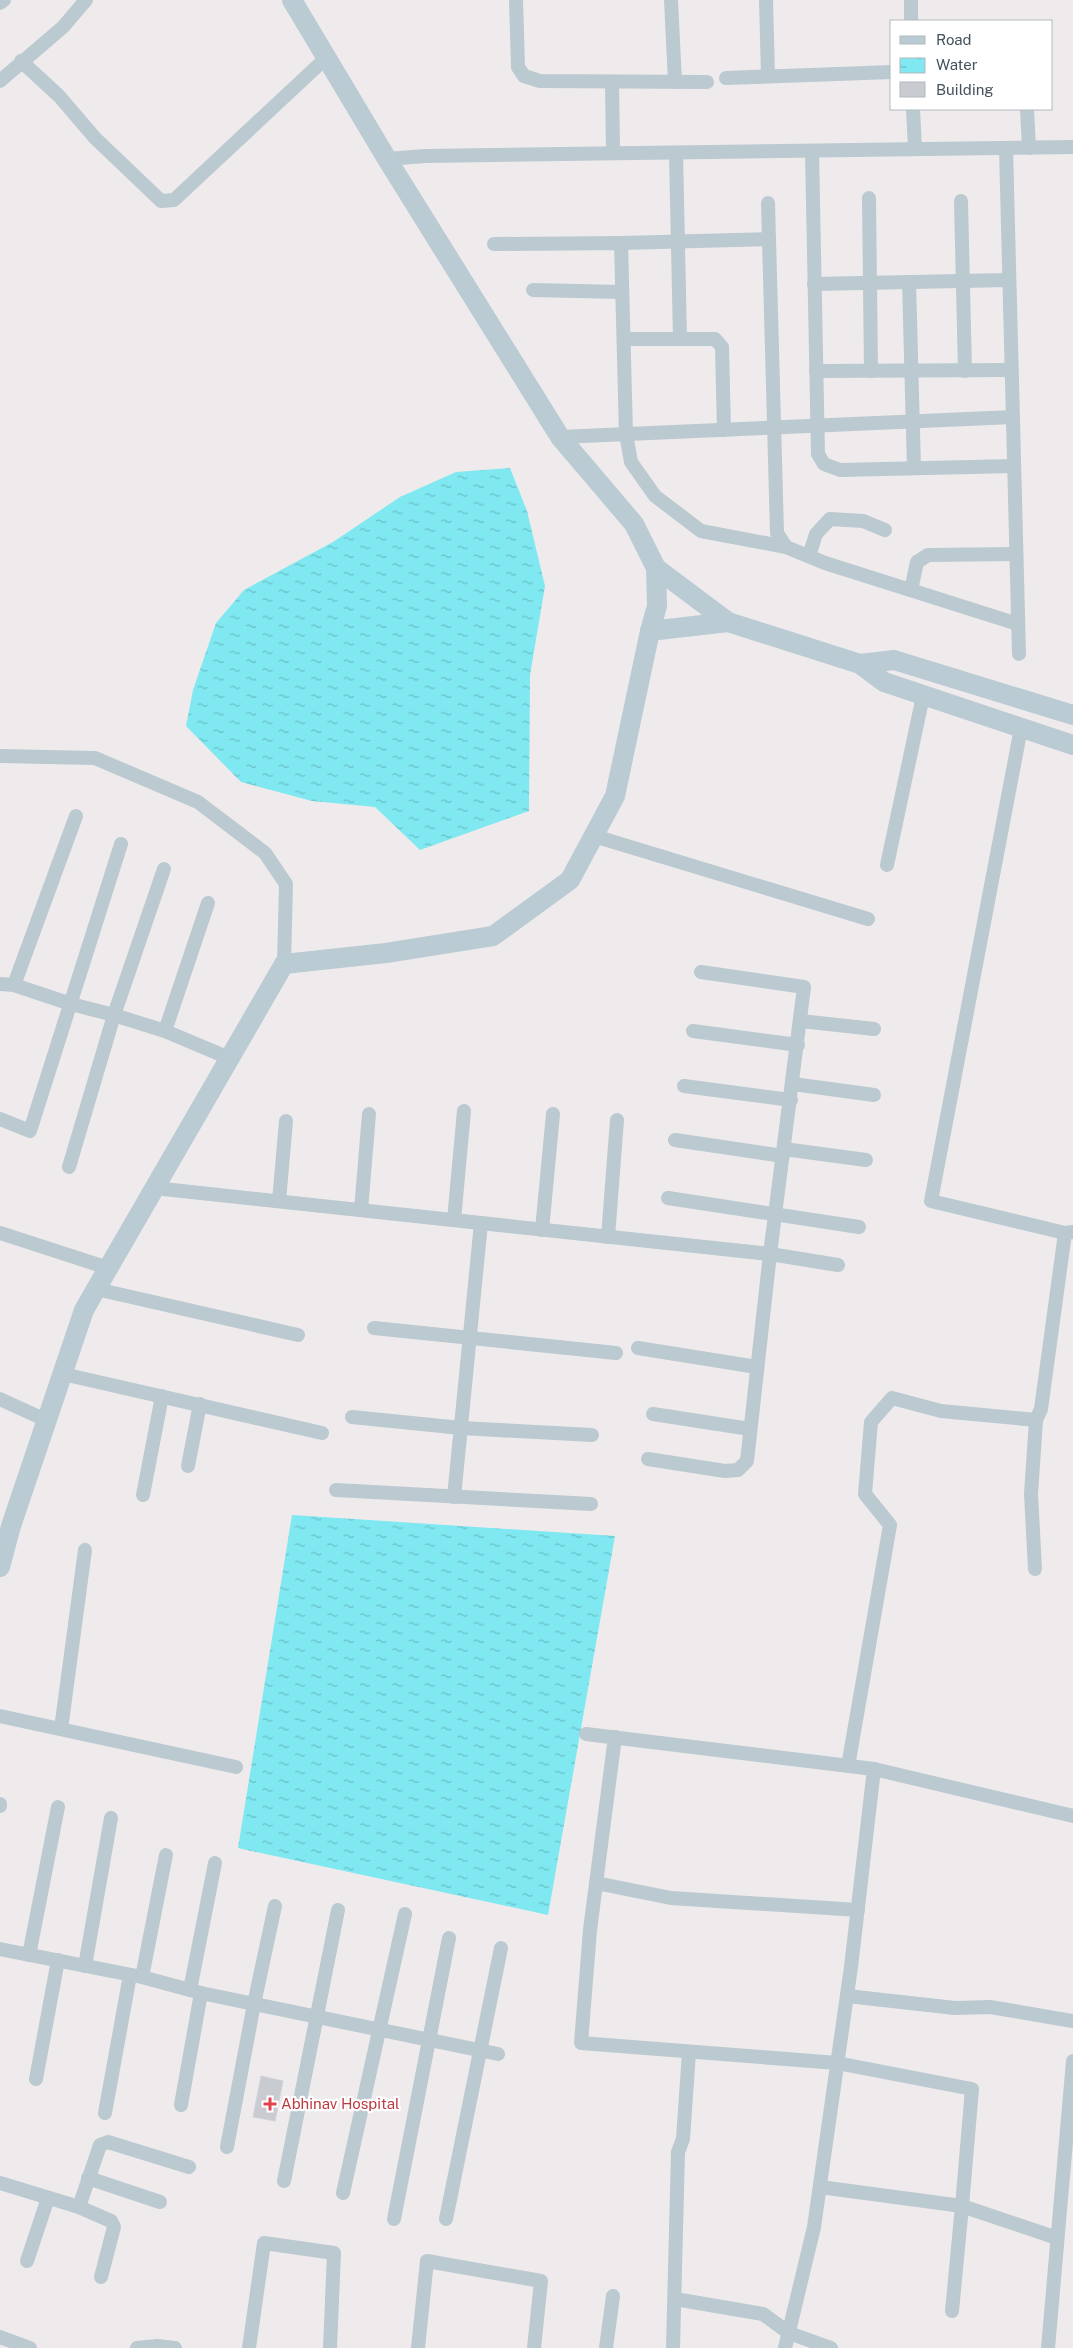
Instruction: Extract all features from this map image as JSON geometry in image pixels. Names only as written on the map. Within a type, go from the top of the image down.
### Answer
[{"type":"street","points":[[0,3],[4,0]]},
{"type":"street","points":[[0,81],[63,27],[86,0]]},
{"type":"street","points":[[284,964],[386,953],[493,936],[570,880],[615,796],[657,606],[656,568],[634,524],[560,437],[387,159],[292,0]]},
{"type":"street","points":[[516,0],[518,67],[524,76],[540,81],[707,82]]},
{"type":"street","points":[[671,0],[675,82]]},
{"type":"street","points":[[766,0],[768,76]]},
{"type":"street","points":[[911,0],[912,20]]},
{"type":"street","points":[[22,61],[59,96],[94,138],[161,201],[174,200],[326,58]]},
{"type":"street","points":[[726,78],[890,72]]},
{"type":"street","points":[[612,82],[612,153]]},
{"type":"street","points":[[913,110],[915,149]]},
{"type":"street","points":[[1027,110],[1028,148]]},
{"type":"street","points":[[387,159],[425,156],[1073,147]]},
{"type":"street","points":[[1006,148],[1019,654]]},
{"type":"street","points":[[812,151],[818,454],[824,464],[840,470],[1014,466]]},
{"type":"street","points":[[676,153],[680,338]]},
{"type":"street","points":[[869,198],[871,371]]},
{"type":"street","points":[[961,201],[965,370]]},
{"type":"street","points":[[768,203],[775,517],[777,533],[786,547]]},
{"type":"street","points":[[494,244],[768,239]]},
{"type":"street","points":[[621,243],[626,434],[631,462],[655,496],[700,531],[786,547],[1018,624]]},
{"type":"street","points":[[814,284],[1009,280]]},
{"type":"street","points":[[909,282],[914,468]]},
{"type":"street","points":[[532,290],[622,292]]},
{"type":"street","points":[[624,339],[680,338],[715,340],[722,347],[724,430]]},
{"type":"street","points":[[816,370],[1012,370]]},
{"type":"street","points":[[560,437],[1013,417]]},
{"type":"street","points":[[809,556],[816,534],[830,519],[863,521],[885,530]]},
{"type":"street","points":[[911,590],[917,562],[928,556],[1016,554]]},
{"type":"street","points":[[656,568],[728,622],[860,664],[884,682],[1073,745]]},
{"type":"street","points":[[650,631],[728,622]]},
{"type":"street","points":[[860,664],[894,660],[1073,715]]},
{"type":"street","points":[[887,865],[923,696]]},
{"type":"street","points":[[1021,728],[931,1201],[1069,1232],[1041,1409],[1036,1420],[1031,1494],[1035,1570]]},
{"type":"street","points":[[0,756],[95,758],[198,802],[265,853],[286,884],[287,918],[284,964],[84,1310],[48,1421],[10,1526],[0,1567]]},
{"type":"street","points":[[14,986],[76,816]]},
{"type":"street","points":[[594,836],[868,919]]},
{"type":"street","points":[[0,1120],[30,1131],[121,844]]},
{"type":"street","points":[[69,1166],[114,1015],[164,870]]},
{"type":"street","points":[[165,1031],[208,903]]},
{"type":"street","points":[[648,1458],[726,1472],[738,1470],[747,1461],[770,1254],[801,1021],[804,987],[701,972]]},
{"type":"street","points":[[0,984],[14,986],[165,1031],[229,1058]]},
{"type":"street","points":[[801,1021],[874,1029]]},
{"type":"street","points":[[693,1030],[798,1045]]},
{"type":"street","points":[[793,1084],[874,1095]]},
{"type":"street","points":[[684,1086],[791,1100]]},
{"type":"street","points":[[454,1220],[464,1111]]},
{"type":"street","points":[[361,1210],[369,1114]]},
{"type":"street","points":[[542,1230],[553,1114]]},
{"type":"street","points":[[608,1237],[617,1120]]},
{"type":"street","points":[[279,1201],[286,1121]]},
{"type":"street","points":[[675,1140],[866,1160]]},
{"type":"street","points":[[154,1188],[770,1254],[838,1265]]},
{"type":"street","points":[[668,1198],[859,1227]]},
{"type":"street","points":[[454,1497],[481,1223]]},
{"type":"street","points":[[0,1233],[108,1268]]},
{"type":"street","points":[[96,1289],[298,1334]]},
{"type":"street","points":[[374,1328],[616,1353]]},
{"type":"street","points":[[638,1348],[757,1367]]},
{"type":"street","points":[[63,1374],[322,1433]]},
{"type":"street","points":[[143,1495],[162,1396]]},
{"type":"street","points":[[848,1766],[890,1525],[865,1494],[871,1422],[892,1398],[941,1411],[1036,1420]]},
{"type":"street","points":[[0,1399],[48,1421]]},
{"type":"street","points":[[188,1466],[200,1404]]},
{"type":"street","points":[[653,1414],[750,1428]]},
{"type":"street","points":[[352,1417],[461,1428],[592,1435]]},
{"type":"street","points":[[336,1490],[591,1504]]},
{"type":"street","points":[[61,1729],[85,1550]]},
{"type":"street","points":[[0,1716],[236,1767]]},
{"type":"street","points":[[586,1734],[874,1769],[1073,1816]]},
{"type":"street","points":[[615,1737],[590,1930],[581,2043],[838,2062],[972,2089],[952,2311]]},
{"type":"street","points":[[785,2348],[814,2227],[847,1996],[874,1769]]},
{"type":"street","points":[[29,1955],[58,1807]]},
{"type":"street","points":[[85,1966],[110,1818]]},
{"type":"street","points":[[105,2113],[166,1855]]},
{"type":"street","points":[[181,2104],[195,1991],[215,1863]]},
{"type":"street","points":[[596,1883],[671,1898],[858,1910]]},
{"type":"street","points":[[227,2147],[275,1906]]},
{"type":"street","points":[[284,2181],[315,2015],[338,1910]]},
{"type":"street","points":[[343,2192],[405,1914]]},
{"type":"street","points":[[394,2219],[449,1938]]},
{"type":"street","points":[[446,2219],[501,1948]]},
{"type":"street","points":[[0,1949],[136,1976],[254,2004],[430,2038],[498,2054]]},
{"type":"street","points":[[36,2079],[58,1960]]},
{"type":"street","points":[[847,1996],[955,2008],[990,2007],[1073,2021]]},
{"type":"street","points":[[673,2348],[678,2152],[683,2139],[689,2052]]},
{"type":"street","points":[[1048,2348],[1073,2061]]},
{"type":"street","points":[[79,2207],[100,2145],[108,2142],[189,2167]]},
{"type":"street","points":[[88,2178],[160,2202]]},
{"type":"street","points":[[0,2183],[79,2207],[111,2221],[114,2227],[101,2277]]},
{"type":"street","points":[[820,2187],[962,2206],[1057,2238]]},
{"type":"street","points":[[27,2261],[48,2198]]},
{"type":"street","points":[[249,2348],[264,2243],[334,2253],[330,2348]]},
{"type":"street","points":[[418,2348],[427,2262],[541,2281],[534,2348]]},
{"type":"street","points":[[606,2348],[613,2296]]},
{"type":"street","points":[[675,2299],[763,2314],[789,2333],[831,2348]]},
{"type":"street","points":[[0,2337],[23,2347]]},
{"type":"street","points":[[137,2348],[157,2346],[175,2348]]},
{"type":"water","points":[[510,468],[527,511],[545,586],[530,675],[529,811],[420,850],[375,807],[312,801],[241,782],[186,726],[193,690],[216,623],[244,590],[333,542],[400,497],[456,472]]},
{"type":"water","points":[[292,1515],[615,1536],[548,1915],[238,1848]]},
{"type":"building","points":[[261,2076],[283,2081],[275,2121],[253,2117]]},
{"type":"place","name":"Abhinav Hospital","points":[[270,2104]]}]
